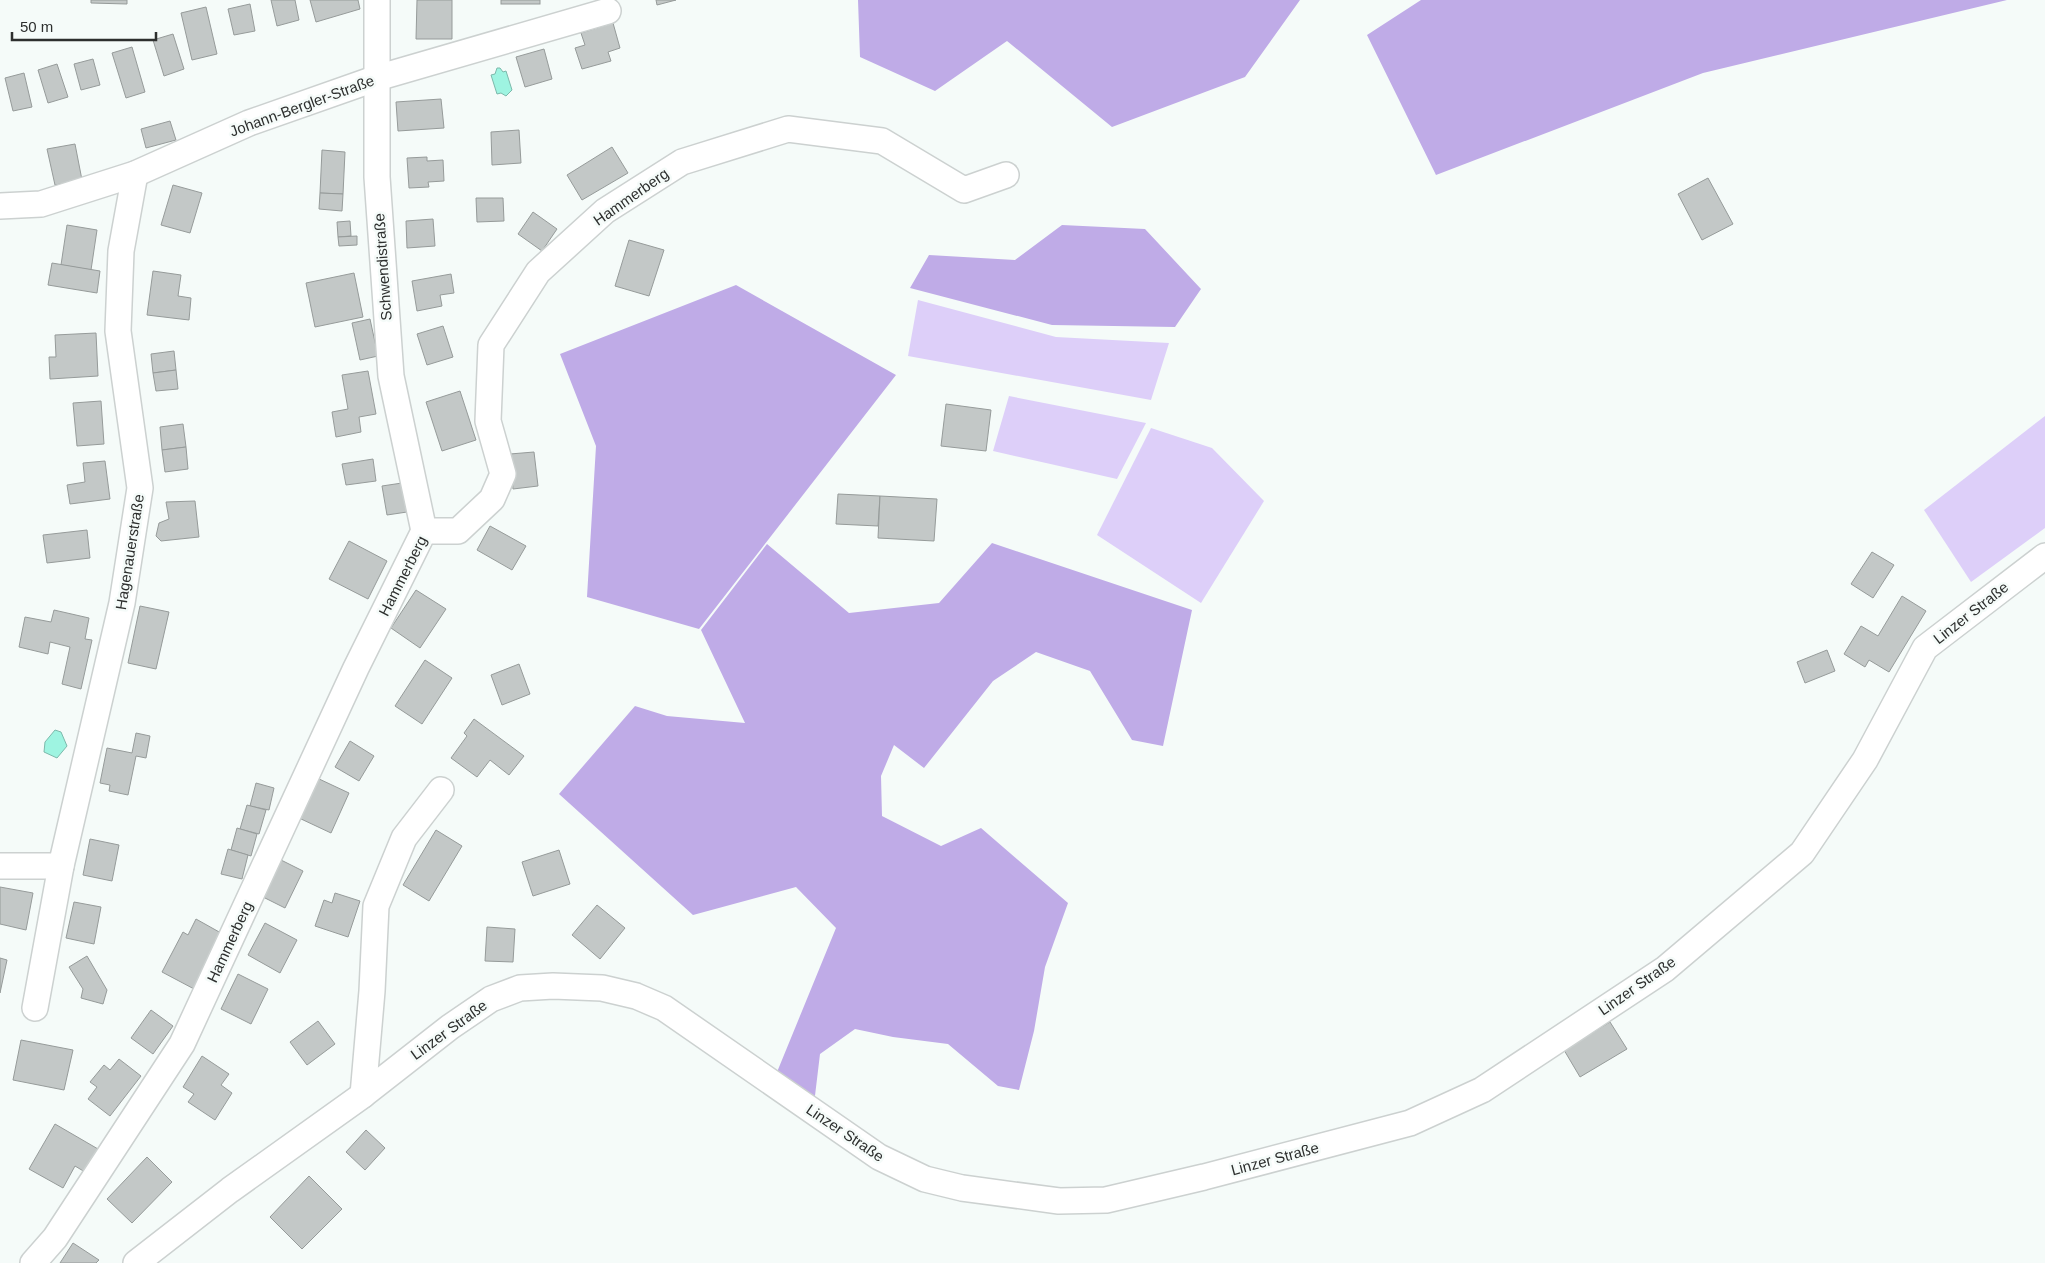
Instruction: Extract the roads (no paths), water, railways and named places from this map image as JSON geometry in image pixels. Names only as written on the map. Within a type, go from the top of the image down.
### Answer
[{"type":"street","name":"Schwendistraße","points":[[377,0],[376,177],[391,376],[424,531]]},
{"type":"street","name":"Johann-Bergler-Straße","points":[[0,206],[42,204],[135,174],[249,124],[377,78],[608,11]]},
{"type":"street","name":"Hammerberg","points":[[33,1263],[55,1238],[182,1044],[352,676],[424,531],[458,531],[492,499],[503,474],[488,421],[491,345],[538,272],[605,211],[682,162],[788,129],[882,141],[964,190],[1006,175]]},
{"type":"street","name":"Hagenauerstraße","points":[[35,1008],[61,866],[122,603],[140,488],[118,331],[121,251],[135,174]]},
{"type":"street","name":"Linzer Straße","points":[[136,1263],[230,1190],[363,1095],[450,1027],[492,999],[520,988],[553,986],[602,988],[636,996],[664,1008],[879,1158],[925,1179],[962,1188],[1059,1201],[1106,1200],[1204,1177],[1410,1123],[1482,1090],[1665,968],[1802,853],[1866,760],[1925,648],[2045,556]]},
{"type":"street","points":[[363,1095],[372,991],[376,906],[404,838],[441,790]]},
{"type":"street","points":[[0,866],[61,866]]}]
